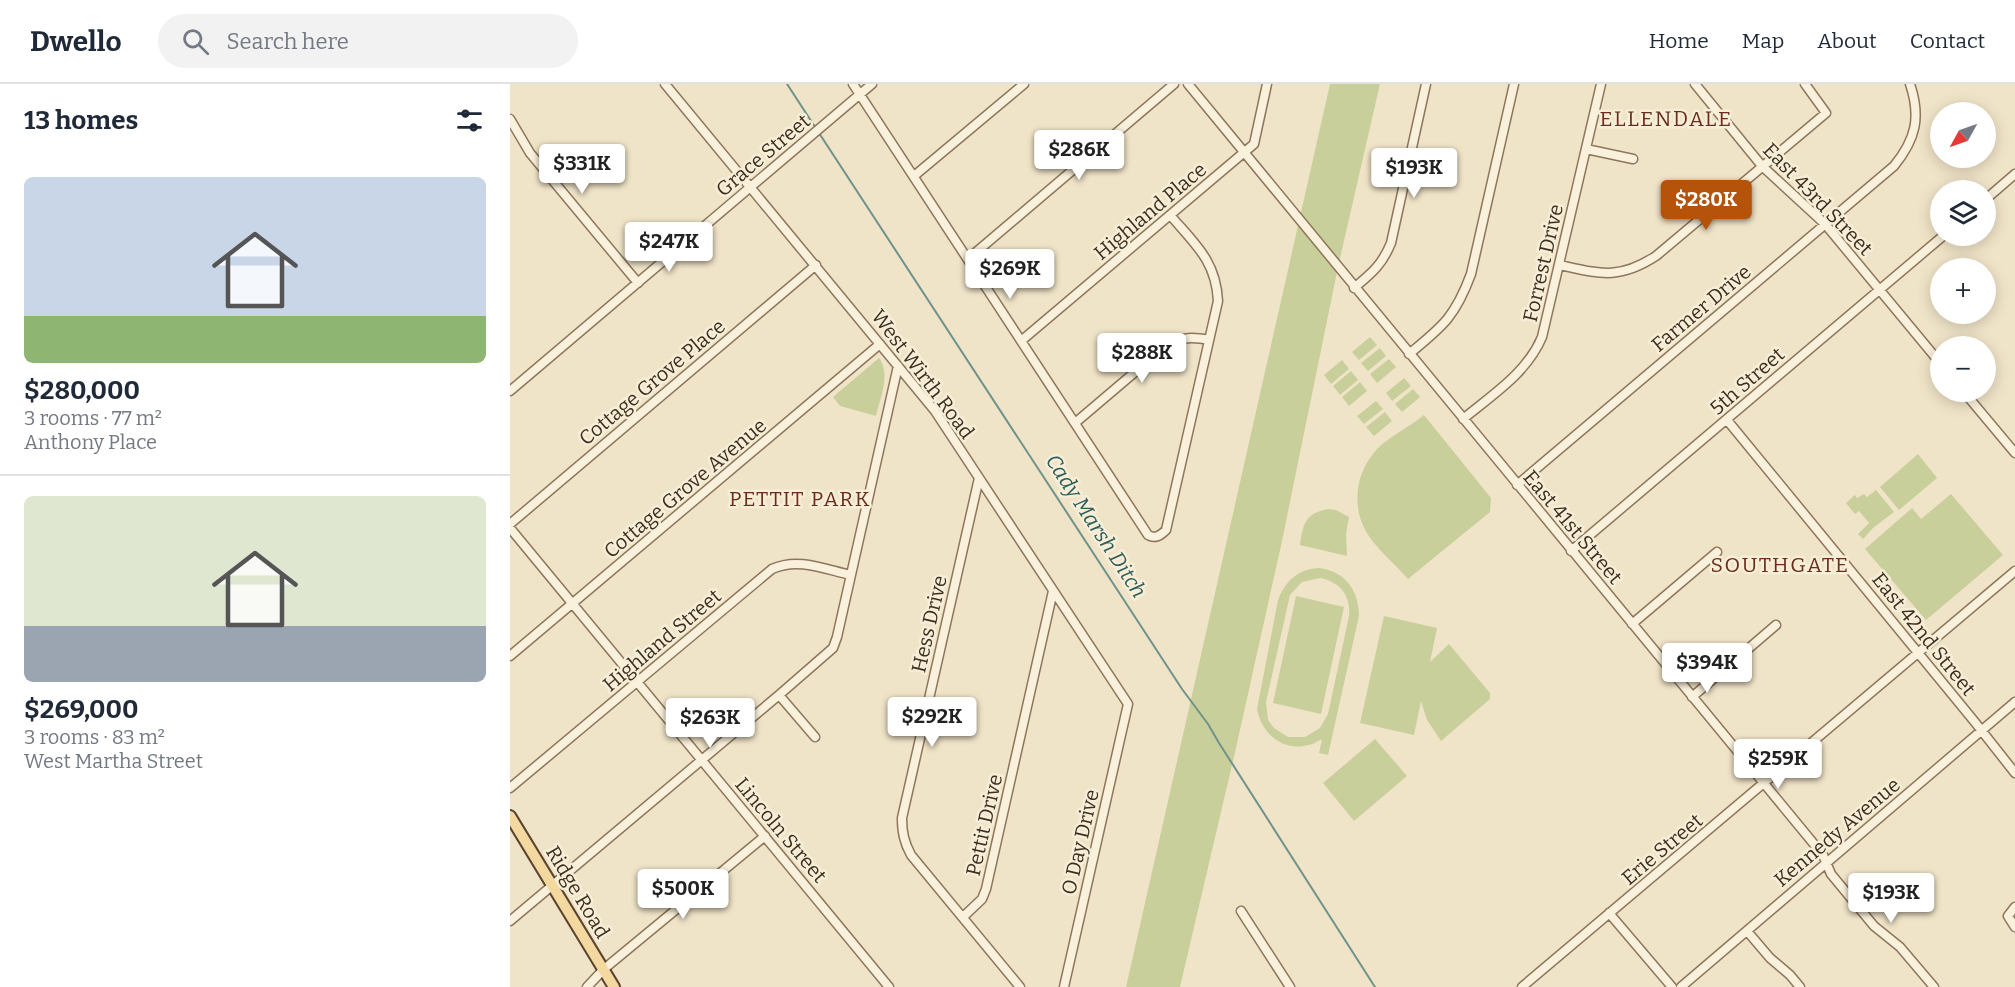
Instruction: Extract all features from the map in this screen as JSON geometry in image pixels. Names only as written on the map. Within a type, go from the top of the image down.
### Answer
[{"type":"main road","name":"Ridge Road","points":[[510,816],[614,987]]},
{"type":"street","name":"West Wirth Road","points":[[665,84],[935,411],[1128,704]]},
{"type":"street","points":[[853,84],[1148,535],[1158,537],[1166,530],[1218,301],[1214,271],[1170,215]]},
{"type":"street","name":"Grace Street","points":[[510,391],[872,84]]},
{"type":"street","points":[[914,176],[1024,84]]},
{"type":"street","points":[[968,259],[1174,84]]},
{"type":"street","name":"East 41st Street","points":[[1188,84],[1823,855],[1830,874],[1874,926],[1900,947],[1934,987]]},
{"type":"street","points":[[1245,153],[1254,144],[1268,84]]},
{"type":"street","points":[[1354,288],[1377,269],[1385,258],[1391,243],[1426,84]]},
{"type":"street","points":[[1410,354],[1441,327],[1454,312],[1463,296],[1471,274],[1514,84]]},
{"type":"street","name":"Forrest Drive","points":[[1463,419],[1515,376],[1537,350],[1549,316],[1601,84]]},
{"type":"street","name":"East 43rd Street","points":[[1695,84],[1762,166],[1825,224],[1930,351]]},
{"type":"street","points":[[1560,265],[1599,274],[1620,273],[1638,267],[1656,256],[1826,112],[1805,84]]},
{"type":"street","name":"Farmer Drive","points":[[1517,485],[1894,165],[1906,150],[1915,130],[1916,108],[1910,84]]},
{"type":"street","points":[[510,119],[530,153],[638,283]]},
{"type":"street","points":[[1586,148],[1633,159]]},
{"type":"street","name":"Highland Place","points":[[1021,341],[1245,153]]},
{"type":"street","points":[[1996,190],[2015,174]]},
{"type":"street","name":"5th Street","points":[[1571,551],[1931,246]]},
{"type":"street","name":"Cottage Grove Place","points":[[510,526],[816,265]]},
{"type":"street","points":[[1075,423],[1168,344],[1181,338],[1209,340]]},
{"type":"street","name":"Cottage Grove Avenue","points":[[510,656],[880,344]]},
{"type":"street","points":[[510,921],[833,648],[898,366]]},
{"type":"street","points":[[1972,402],[2015,453]]},
{"type":"street","name":"East 42nd Street","points":[[1727,420],[2015,773]]},
{"type":"street","name":"Hess Drive","points":[[979,478],[902,818],[902,831],[911,855],[1020,987]]},
{"type":"street","name":"Lincoln Street","points":[[510,526],[889,987]]},
{"type":"street","points":[[1632,624],[1717,552]]},
{"type":"street","name":"Highland Street","points":[[510,788],[772,568],[783,563],[795,562],[851,575]]},
{"type":"street","name":"Erie Street","points":[[1522,987],[2015,572]]},
{"type":"street","name":"Pettit Drive","points":[[963,917],[982,899],[986,889],[1053,591]]},
{"type":"street","points":[[1692,697],[1776,625]]},
{"type":"street","points":[[779,695],[815,737]]},
{"type":"street","name":"Kennedy Avenue","points":[[1681,987],[2015,702]]},
{"type":"street","name":"O Day Drive","points":[[1064,987],[1128,704]]},
{"type":"street","points":[[587,987],[604,969],[765,836]]},
{"type":"street","points":[[2015,907],[2008,916],[2015,927]]},
{"type":"street","points":[[1241,911],[1290,987]]},
{"type":"street","points":[[1609,913],[1672,987]]},
{"type":"street","points":[[1747,931],[1770,958],[1800,987]]},
{"type":"green space","points":[[1330,84],[1380,84],[1338,267],[1282,541],[1236,748],[1180,987],[1126,987]]},
{"type":"green space","points":[[1370,337],[1377,345],[1359,360],[1352,352]]},
{"type":"green space","points":[[1380,348],[1386,356],[1368,371],[1361,363]]},
{"type":"green space","points":[[879,358],[884,371],[884,379],[876,416],[840,406],[833,397]]},
{"type":"green space","points":[[1389,359],[1396,367],[1377,383],[1370,374]]},
{"type":"green space","points":[[1342,360],[1349,369],[1331,384],[1324,375]]},
{"type":"green space","points":[[1351,371],[1358,380],[1340,395],[1333,386]]},
{"type":"green space","points":[[1404,378],[1411,386],[1392,401],[1386,393]]},
{"type":"green space","points":[[1360,382],[1367,391],[1349,406],[1342,397]]},
{"type":"green space","points":[[1413,389],[1420,397],[1402,412],[1395,404]]},
{"type":"green space","points":[[1376,401],[1383,409],[1364,424],[1357,416]]},
{"type":"green space","points":[[1385,412],[1392,421],[1374,436],[1366,427]]},
{"type":"green space","points":[[1424,415],[1491,498],[1490,512],[1408,579],[1380,550],[1365,530],[1360,518],[1358,489],[1365,467],[1378,448]]},
{"type":"green space","points":[[1918,454],[1937,478],[1899,510],[1880,487]]},
{"type":"green space","points":[[1876,490],[1894,512],[1863,539],[1858,534],[1869,523],[1859,511],[1855,514],[1846,503],[1855,495],[1857,498],[1864,494],[1867,497]]},
{"type":"green space","points":[[1951,494],[2003,555],[1926,620],[1865,549],[1912,508],[1921,519]]},
{"type":"green space","points":[[1329,509],[1349,517],[1346,534],[1347,556],[1300,545],[1304,525],[1310,517]]},
{"type":"green space","points":[[1312,569],[1329,570],[1344,578],[1354,591],[1359,616],[1328,755],[1319,753],[1322,739],[1301,746],[1281,743],[1266,730],[1257,709],[1278,600],[1289,581],[1299,573]],"holes":[[[1320,578],[1343,591],[1349,609],[1328,714],[1320,728],[1305,737],[1288,737],[1274,728],[1268,720],[1266,702],[1290,595],[1302,582]]]},
{"type":"green space","points":[[1296,596],[1344,607],[1321,714],[1273,703]]},
{"type":"green space","points":[[1384,616],[1437,628],[1430,662],[1449,644],[1490,693],[1490,699],[1441,741],[1427,720],[1421,701],[1414,735],[1360,723]]},
{"type":"green space","points":[[1375,739],[1407,776],[1354,821],[1323,783]]},
{"type":"waterway","name":"Cady Marsh Ditch","points":[[787,84],[1182,689],[1208,724],[1375,987]]},
{"type":"district","name":"ELLENDALE","points":[[1666,119]]},
{"type":"district","name":"PETTIT PARK","points":[[800,499]]},
{"type":"district","name":"SOUTHGATE","points":[[1780,565]]}]
